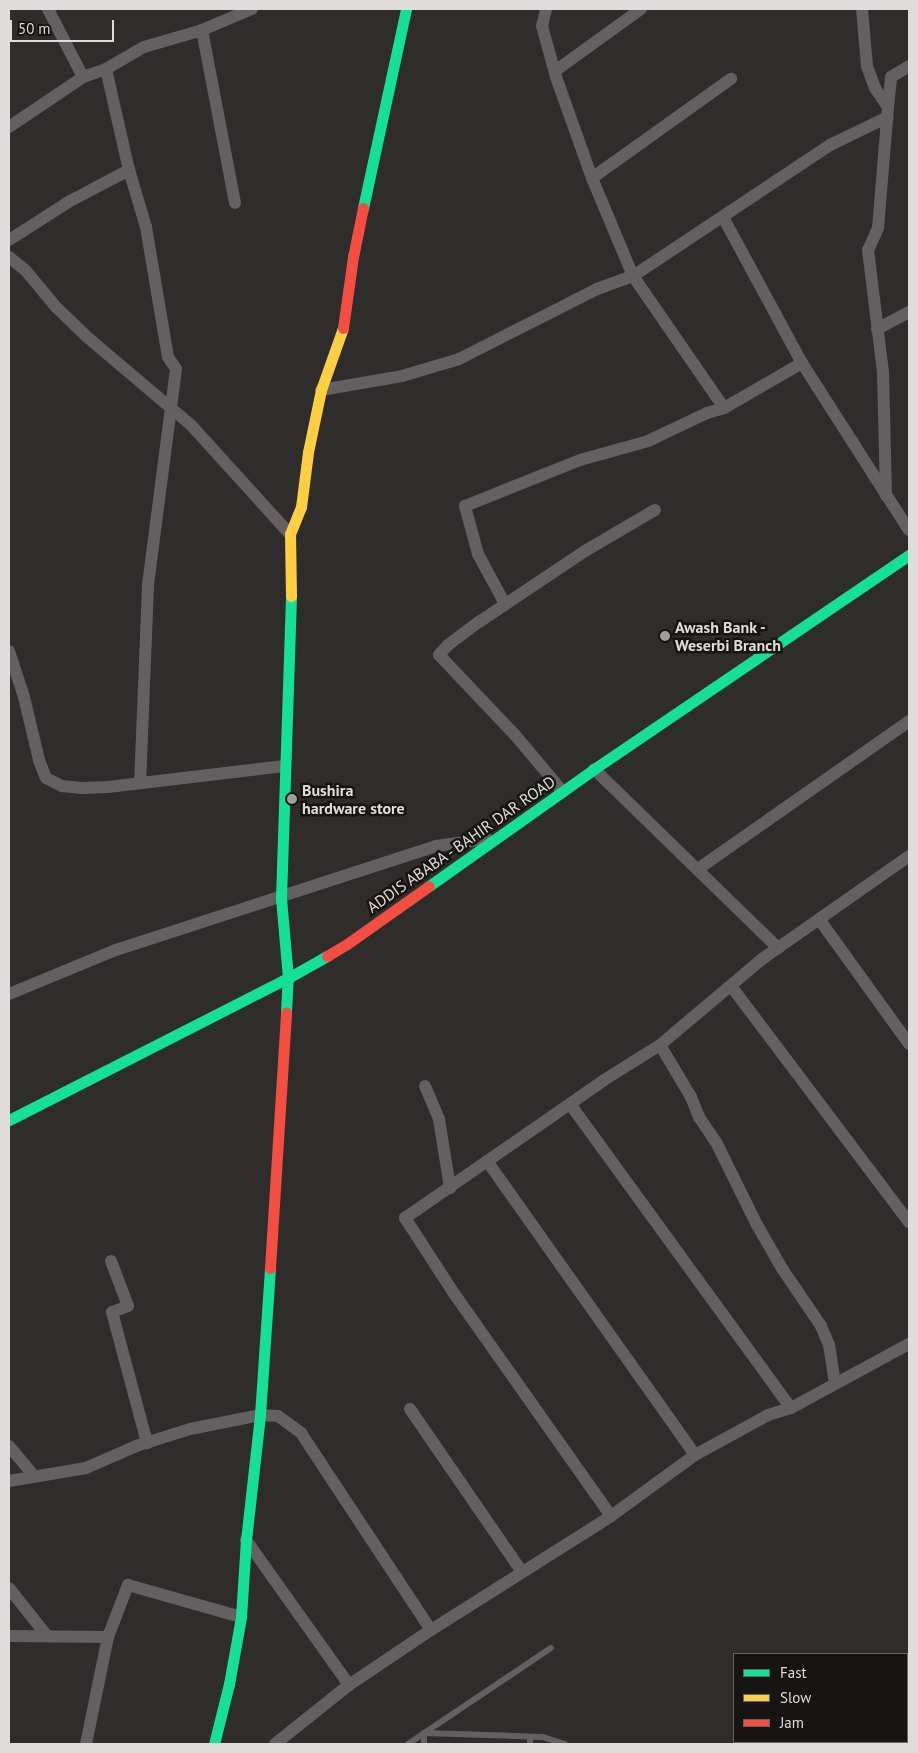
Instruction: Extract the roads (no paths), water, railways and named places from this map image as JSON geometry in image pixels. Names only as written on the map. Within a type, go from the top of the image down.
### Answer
[{"type":"main road","points":[[214,1744],[229,1684],[241,1617],[246,1540],[260,1415],[288,978],[281,898],[284,766],[291,623],[290,534],[301,507],[308,452],[321,390],[342,336],[353,257],[406,9]]},
{"type":"main road","name":"ADDIS ABABA - BAHIR DAR ROAD","points":[[9,1120],[288,978],[347,944],[594,769],[909,555]]},
{"type":"street","points":[[48,9],[83,77]]},
{"type":"street","points":[[9,128],[83,77],[106,68],[144,47],[202,30],[252,9]]},
{"type":"street","points":[[546,9],[542,26],[555,71],[592,178],[634,276],[724,408]]},
{"type":"street","points":[[555,71],[641,9]]},
{"type":"street","points":[[862,9],[867,66],[875,88],[888,112]]},
{"type":"street","points":[[202,30],[235,202]]},
{"type":"street","points":[[886,496],[886,418],[883,372],[868,250],[878,228],[891,77],[909,66]]},
{"type":"street","points":[[106,68],[129,170],[146,227],[168,357],[176,369],[148,586],[140,783]]},
{"type":"street","points":[[592,178],[731,79]]},
{"type":"street","points":[[321,390],[402,376],[459,359],[597,289],[634,276],[830,145],[888,112]]},
{"type":"street","points":[[9,240],[70,201],[129,170]]},
{"type":"street","points":[[723,217],[802,363],[909,530]]},
{"type":"street","points":[[9,258],[26,272],[86,336],[191,425],[290,534]]},
{"type":"street","points":[[877,329],[909,312]]},
{"type":"street","points":[[505,604],[478,554],[465,506],[580,460],[648,442],[707,413],[724,408],[802,363]]},
{"type":"street","points":[[563,792],[514,735],[439,655],[448,645],[505,604],[585,551],[655,510]]},
{"type":"street","points":[[9,650],[24,696],[39,760],[46,778],[62,786],[82,788],[140,783],[284,766]]},
{"type":"street","points":[[698,869],[909,721]]},
{"type":"street","points":[[594,769],[778,948]]},
{"type":"street","points":[[9,994],[116,950],[281,898],[436,846],[499,838]]},
{"type":"street","points":[[610,1516],[455,1295],[405,1218],[570,1104],[660,1045],[778,948],[909,858]]},
{"type":"street","points":[[819,919],[909,1044]]},
{"type":"street","points":[[731,986],[909,1222]]},
{"type":"street","points":[[660,1045],[691,1097],[699,1117],[716,1142],[757,1225],[830,1345],[834,1384]]},
{"type":"street","points":[[425,1086],[439,1119],[450,1188]]},
{"type":"street","points":[[570,1104],[791,1408]]},
{"type":"street","points":[[486,1161],[695,1455]]},
{"type":"street","points":[[111,1261],[128,1306],[112,1312],[147,1443]]},
{"type":"street","points":[[276,1744],[349,1685],[431,1630],[610,1516],[695,1455],[768,1415],[791,1408],[909,1344]]},
{"type":"street","points":[[410,1410],[522,1572]]},
{"type":"street","points":[[9,1481],[86,1468],[147,1443],[190,1429],[260,1415],[278,1416],[301,1433],[431,1630]]},
{"type":"street","points":[[9,1446],[35,1476]]},
{"type":"street","points":[[246,1540],[349,1685]]},
{"type":"street","points":[[86,1744],[108,1637],[128,1585],[241,1617]]},
{"type":"street","points":[[9,1588],[47,1636]]},
{"type":"street","points":[[9,1636],[108,1637]]},
{"type":"lane","points":[[408,1744],[551,1648]]},
{"type":"lane","points":[[424,1733],[530,1737],[557,1740],[565,1744]]},
{"type":"lane","points":[[424,1733],[424,1744]]},
{"type":"lane","points":[[530,1737],[530,1744]]},
{"type":"place","name":"Awash Bank - Weserbi Branch","points":[[665,636]]},
{"type":"place","name":"Bushira hardware store","points":[[292,799]]}]
